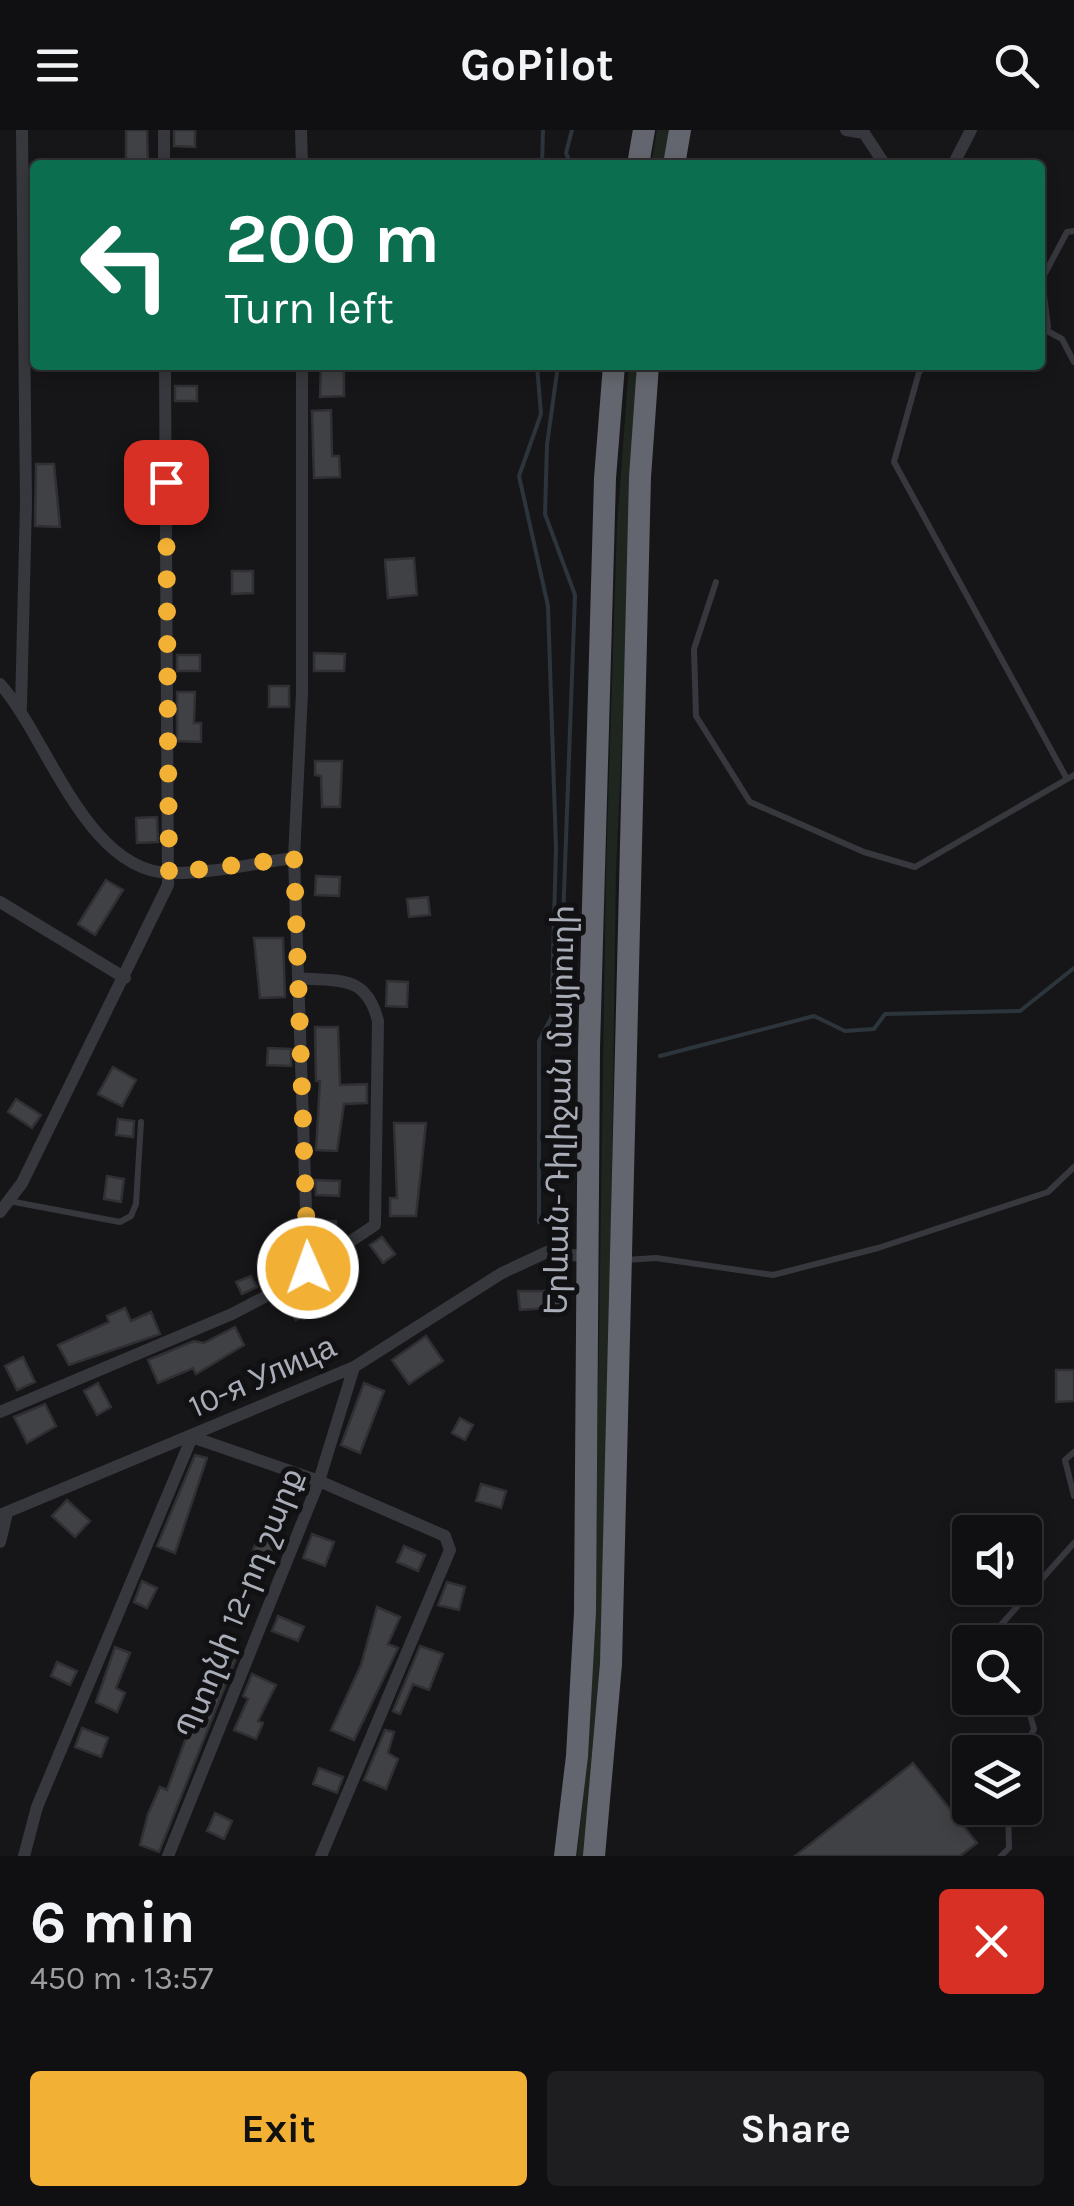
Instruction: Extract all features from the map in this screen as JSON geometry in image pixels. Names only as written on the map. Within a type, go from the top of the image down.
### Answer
[{"type":"highway","points":[[639,160],[644,130]]},
{"type":"highway","points":[[675,160],[680,130]]},
{"type":"highway","name":"Երևան-Դիլիջան մայրուղի","points":[[565,1856],[577,1756],[585,1612],[591,969],[605,478],[614,370]]},
{"type":"highway","name":"Երևան-Դիլիջան մայրուղի","points":[[594,1856],[611,1664],[640,477],[648,370]]},
{"type":"street","points":[[20,707],[26,416],[21,351],[22,130]]},
{"type":"street","points":[[164,130],[164,160]]},
{"type":"street","points":[[301,130],[302,160]]},
{"type":"street","points":[[846,130],[864,133],[882,160]]},
{"type":"street","points":[[956,160],[971,130]]},
{"type":"street","points":[[4,1206],[22,1183],[165,898],[169,873],[166,370]]},
{"type":"street","points":[[302,370],[301,711],[294,858],[308,1268]]},
{"type":"street","points":[[0,684],[20,707],[37,742],[94,830],[130,860],[169,873],[294,858]]},
{"type":"street","points":[[0,902],[125,978]]},
{"type":"street","points":[[0,1412],[232,1314],[376,1225],[378,1021],[372,1000],[355,984],[298,978]]},
{"type":"street","name":"10-я Улица","points":[[4,1514],[354,1367],[502,1273],[547,1252],[590,1256]]},
{"type":"street","name":"Պտղնի 12-րդ շարք","points":[[168,1856],[319,1481],[354,1367]]},
{"type":"street","points":[[24,1856],[37,1807],[192,1437],[319,1481],[445,1536],[450,1550],[321,1856]]},
{"type":"street","points":[[0,1542],[4,1514]]},
{"type":"lane","points":[[1045,269],[1067,232],[1074,231]]},
{"type":"lane","points":[[1045,328],[1062,339],[1074,362]]},
{"type":"lane","points":[[716,582],[694,649],[696,716],[750,802],[864,852],[914,867],[1071,777],[894,462],[921,370]]},
{"type":"lane","points":[[4,1206],[120,1222],[131,1216],[136,1204],[141,1122]]},
{"type":"lane","points":[[619,1260],[656,1258],[773,1275],[878,1248],[1048,1192],[1074,1166]]},
{"type":"lane","points":[[1074,1452],[1065,1460],[1074,1496]]},
{"type":"lane","points":[[1002,1625],[1074,1543]]},
{"type":"lane","points":[[1001,1856],[1009,1848],[1008,1825]]},
{"type":"shaded area","points":[[657,130],[669,130],[665,160],[652,160]]},
{"type":"shaded area","points":[[629,370],[639,370],[616,871],[606,1605],[588,1856],[577,1856],[595,1606],[606,870],[617,526]]},
{"type":"building","points":[[126,130],[147,130],[148,160],[126,160]]},
{"type":"building","points":[[174,130],[195,130],[195,147],[174,146]]},
{"type":"building","points":[[321,370],[344,370],[344,396],[320,397]]},
{"type":"building","points":[[175,386],[197,386],[197,401],[175,401]]},
{"type":"building","points":[[331,410],[332,456],[339,456],[340,477],[314,478],[312,411]]},
{"type":"building","points":[[36,464],[54,464],[60,527],[35,526]]},
{"type":"building","points":[[176,473],[197,474],[196,489],[176,489]]},
{"type":"building","points":[[414,558],[417,595],[388,598],[385,560]]},
{"type":"building","points":[[232,571],[253,571],[253,593],[232,594]]},
{"type":"building","points":[[314,653],[345,654],[344,671],[314,671]]},
{"type":"building","points":[[177,655],[200,655],[200,671],[177,671]]},
{"type":"building","points":[[269,686],[289,686],[289,707],[269,707]]},
{"type":"building","points":[[177,692],[195,692],[194,723],[201,723],[201,742],[177,741]]},
{"type":"building","points":[[315,761],[342,761],[340,807],[322,807],[321,776],[315,775]]},
{"type":"building","points":[[157,817],[158,842],[137,843],[136,818]]},
{"type":"building","points":[[316,876],[340,877],[339,896],[315,895]]},
{"type":"building","points":[[106,880],[123,890],[95,935],[78,924]]},
{"type":"building","points":[[428,897],[430,915],[409,917],[407,899]]},
{"type":"building","points":[[254,938],[283,938],[285,997],[260,998]]},
{"type":"building","points":[[387,981],[408,982],[407,1007],[386,1006]]},
{"type":"building","points":[[315,1027],[338,1027],[340,1085],[367,1084],[367,1103],[344,1104],[337,1151],[316,1150],[320,1081],[316,1081]]},
{"type":"building","points":[[268,1048],[291,1049],[291,1066],[267,1065]]},
{"type":"building","points":[[113,1067],[136,1080],[122,1106],[98,1094]]},
{"type":"building","points":[[16,1099],[41,1115],[32,1128],[8,1112]]},
{"type":"building","points":[[118,1119],[134,1121],[133,1137],[116,1135]]},
{"type":"building","points":[[394,1123],[426,1123],[416,1216],[390,1216],[390,1198],[397,1198]]},
{"type":"building","points":[[107,1176],[124,1179],[121,1202],[104,1199]]},
{"type":"building","points":[[315,1180],[340,1181],[339,1196],[316,1195]]},
{"type":"building","points":[[316,1221],[336,1221],[336,1237],[317,1236]]},
{"type":"building","points":[[382,1237],[395,1254],[383,1263],[370,1245]]},
{"type":"building","points":[[251,1276],[257,1287],[242,1294],[236,1282]]},
{"type":"building","points":[[302,1291],[314,1309],[296,1320],[284,1302]]},
{"type":"building","points":[[518,1291],[561,1291],[561,1307],[520,1310]]},
{"type":"building","points":[[125,1308],[131,1321],[151,1312],[160,1334],[69,1365],[58,1345],[109,1322],[107,1316]]},
{"type":"building","points":[[235,1327],[244,1345],[196,1374],[193,1368],[158,1383],[148,1360],[194,1341],[204,1343]]},
{"type":"building","points":[[426,1336],[443,1361],[409,1384],[392,1360]]},
{"type":"building","points":[[23,1357],[35,1382],[17,1390],[5,1366]]},
{"type":"building","points":[[1056,1370],[1074,1370],[1074,1401],[1056,1402]]},
{"type":"building","points":[[98,1383],[111,1407],[97,1415],[84,1391]]},
{"type":"building","points":[[364,1383],[384,1391],[360,1453],[341,1445]]},
{"type":"building","points":[[45,1404],[56,1426],[27,1443],[14,1417]]},
{"type":"building","points":[[460,1418],[473,1425],[465,1440],[452,1433]]},
{"type":"building","points":[[195,1455],[207,1458],[175,1553],[157,1546]]},
{"type":"building","points":[[481,1484],[506,1491],[501,1508],[476,1501]]},
{"type":"building","points":[[67,1500],[90,1521],[75,1537],[52,1516]]},
{"type":"building","points":[[268,1512],[288,1520],[269,1565],[250,1558]]},
{"type":"building","points":[[312,1534],[334,1542],[325,1566],[303,1558]]},
{"type":"building","points":[[404,1546],[425,1555],[418,1571],[397,1562]]},
{"type":"building","points":[[142,1581],[157,1588],[147,1608],[134,1602]]},
{"type":"building","points":[[447,1582],[465,1587],[459,1610],[438,1605]]},
{"type":"building","points":[[377,1607],[400,1617],[388,1644],[398,1648],[354,1740],[331,1730],[361,1665]]},
{"type":"building","points":[[278,1616],[304,1627],[298,1641],[272,1631]]},
{"type":"building","points":[[420,1646],[443,1654],[429,1690],[413,1684],[400,1714],[393,1711]]},
{"type":"building","points":[[115,1647],[130,1653],[116,1688],[125,1693],[117,1712],[96,1702]]},
{"type":"building","points":[[214,1648],[237,1656],[159,1852],[140,1845],[148,1814],[160,1787],[167,1790],[186,1738],[180,1736]]},
{"type":"building","points":[[57,1662],[77,1671],[70,1685],[51,1676]]},
{"type":"building","points":[[252,1674],[276,1685],[258,1721],[263,1723],[256,1739],[234,1730],[248,1699],[243,1696]]},
{"type":"building","points":[[82,1728],[108,1738],[101,1757],[75,1747]]},
{"type":"building","points":[[385,1730],[394,1732],[388,1753],[398,1759],[386,1789],[364,1780]]},
{"type":"building","points":[[913,1763],[952,1812],[952,1825],[963,1825],[977,1843],[960,1856],[795,1856]]},
{"type":"building","points":[[319,1768],[343,1777],[337,1793],[313,1784]]},
{"type":"building","points":[[215,1813],[232,1821],[224,1839],[207,1831]]},
{"type":"waterway","points":[[542,160],[543,130]]},
{"type":"waterway","points":[[569,160],[566,153],[572,130]]},
{"type":"waterway","points":[[537,370],[541,414],[519,476],[548,606],[556,848],[552,992]]},
{"type":"waterway","points":[[539,1222],[539,1041],[560,1001],[575,595],[545,514],[547,445],[557,370]]},
{"type":"waterway","points":[[660,1056],[814,1016],[845,1031],[874,1029],[885,1014],[1020,1011],[1074,968]]},
{"type":"route","points":[[166,482],[169,873],[294,858],[308,1268]]}]
